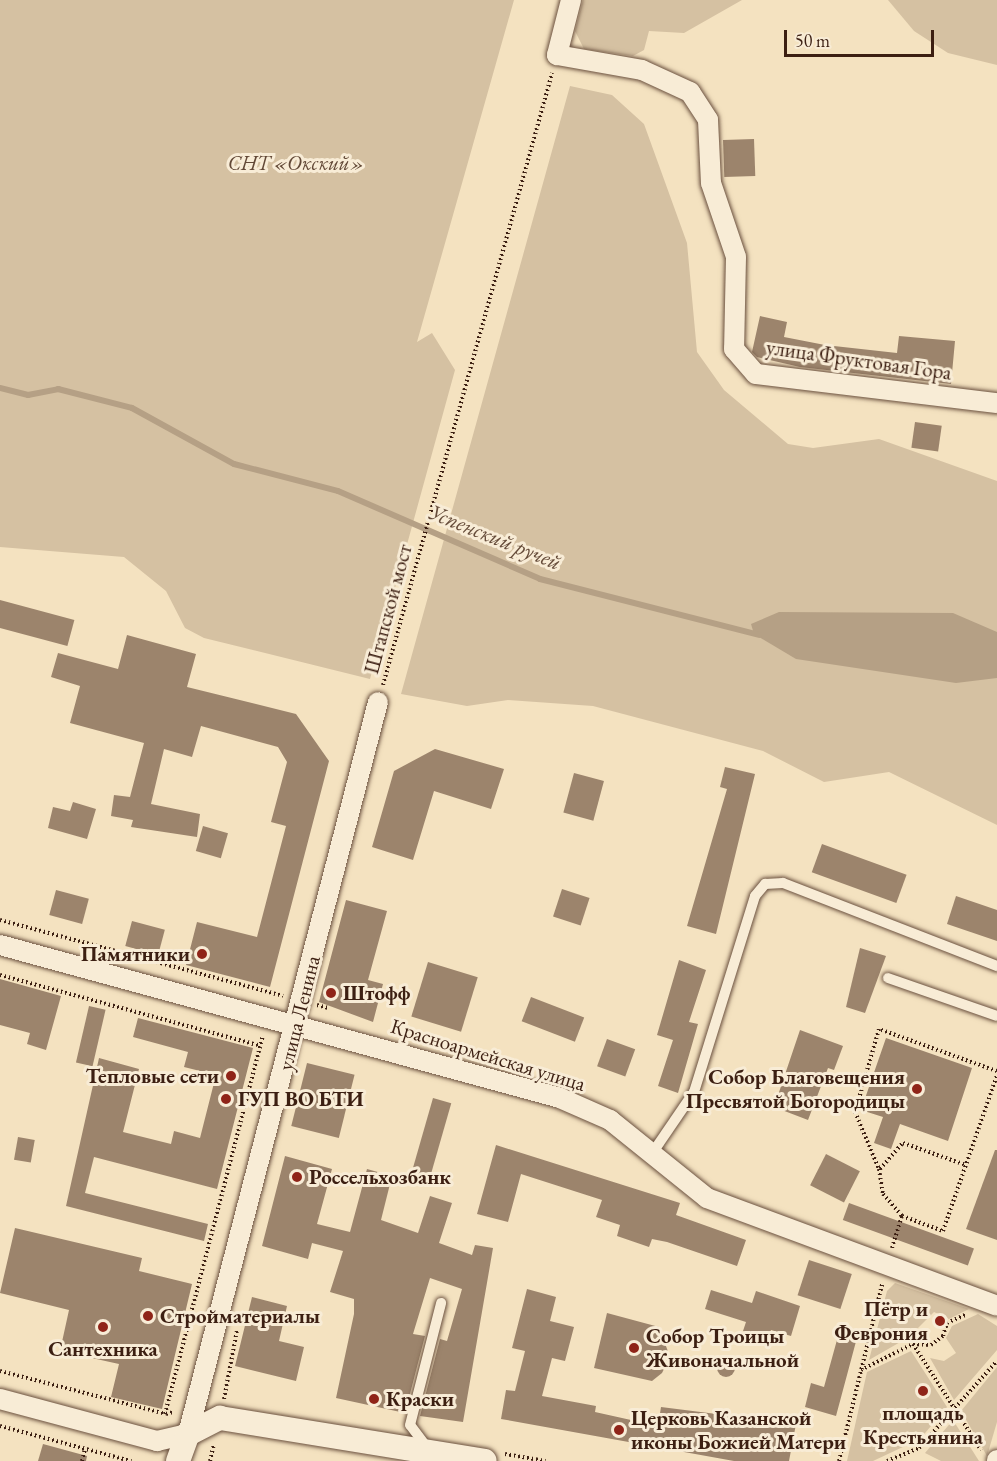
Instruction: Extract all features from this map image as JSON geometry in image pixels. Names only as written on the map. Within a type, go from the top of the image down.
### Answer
[{"type":"street","points":[[557,55],[571,0]]},
{"type":"street","name":"улица Фруктовая Гора","points":[[557,55],[642,70],[690,92],[708,120],[711,183],[736,257],[734,349],[756,374],[997,403]]},
{"type":"street","name":"улица Ленина","points":[[178,1461],[188,1434],[378,702]]},
{"type":"street","name":"Красноармейская улица","points":[[0,945],[296,1023],[560,1098],[609,1120],[707,1198],[993,1305]]},
{"type":"street","points":[[0,1399],[157,1441],[188,1434],[220,1418],[429,1450],[485,1461]]},
{"type":"lane","points":[[651,1155],[694,1092],[755,896],[765,884],[783,883],[997,966]]},
{"type":"lane","points":[[888,978],[997,1016]]},
{"type":"lane","points":[[429,1450],[410,1425],[441,1303]]},
{"type":"path","name":"Штапской мост","points":[[378,702],[557,55]]},
{"type":"path","points":[[0,920],[328,1008]]},
{"type":"path","points":[[0,975],[261,1046]]},
{"type":"path","points":[[157,1441],[166,1414],[268,1017]]},
{"type":"path","points":[[879,1029],[997,1073],[966,1165],[943,1231],[902,1216],[883,1194],[879,1169],[855,1112],[879,1029]]},
{"type":"path","points":[[879,1169],[903,1143],[966,1165]]},
{"type":"path","points":[[839,1461],[887,1264],[902,1216]]},
{"type":"path","points":[[860,1371],[913,1344],[931,1345],[943,1336],[947,1323],[993,1305]]},
{"type":"path","points":[[913,1344],[988,1461]]},
{"type":"path","points":[[887,1461],[919,1448],[997,1361]]},
{"type":"path","points":[[0,1371],[166,1414]]},
{"type":"path","points":[[0,1426],[131,1461]]},
{"type":"path","points":[[82,1461],[85,1449]]},
{"type":"green space","name":"СНТ «Окский»","points":[[0,0],[514,0],[417,342],[432,333],[455,370],[370,679],[204,638],[185,628],[166,591],[124,557],[0,547]]},
{"type":"green space","points":[[583,0],[742,0],[684,33],[649,31],[644,50],[633,56],[584,49],[575,31]]},
{"type":"green space","points":[[888,0],[997,0],[997,65],[948,53],[914,31]]},
{"type":"green space","points":[[570,86],[612,95],[644,124],[687,243],[697,352],[724,390],[788,444],[813,448],[879,439],[997,481],[997,825],[889,772],[824,782],[763,751],[593,706],[508,700],[467,706],[401,694]]},
{"type":"green space","points":[[895,1283],[969,1309],[949,1319],[934,1312],[909,1337],[869,1360],[887,1291]]},
{"type":"green space","points":[[978,1314],[997,1326],[997,1350],[954,1400],[930,1358],[944,1361],[956,1353],[946,1338],[952,1326]]},
{"type":"green space","points":[[911,1351],[947,1407],[920,1439],[873,1461],[847,1461],[867,1372]]},
{"type":"green space","points":[[997,1367],[997,1422],[987,1456],[961,1411]]},
{"type":"green space","points":[[953,1420],[979,1461],[941,1461],[925,1453]]},
{"type":"shaded area","points":[[779,612],[953,613],[997,632],[997,678],[956,683],[796,659],[754,634],[751,624]]},
{"type":"building","points":[[754,139],[755,176],[724,177],[723,140]]},
{"type":"building","points":[[760,316],[787,322],[784,337],[825,345],[897,353],[899,336],[955,341],[951,384],[800,367],[757,357],[752,352]]},
{"type":"building","points":[[915,422],[942,426],[938,452],[911,448]]},
{"type":"building","points":[[0,600],[74,620],[67,646],[0,628]]},
{"type":"building","points":[[127,635],[196,654],[187,687],[296,714],[329,761],[270,987],[186,965],[197,922],[257,937],[286,826],[271,822],[287,762],[278,747],[201,726],[192,757],[164,749],[151,804],[200,814],[197,837],[131,827],[133,820],[111,816],[114,795],[130,797],[144,743],[70,723],[80,686],[51,677],[58,653],[118,669]]},
{"type":"building","points":[[435,749],[504,769],[491,809],[434,791],[413,860],[372,847],[394,771]]},
{"type":"building","points":[[725,767],[755,774],[716,934],[687,926],[727,789],[720,787]]},
{"type":"building","points":[[574,773],[604,781],[593,821],[563,813]]},
{"type":"building","points":[[73,802],[96,809],[87,839],[48,828],[53,807],[70,811]]},
{"type":"building","points":[[203,826],[228,833],[221,858],[196,851]]},
{"type":"building","points":[[822,844],[907,875],[896,903],[812,872]]},
{"type":"building","points":[[562,889],[590,898],[581,926],[553,917]]},
{"type":"building","points":[[56,890],[89,899],[82,924],[49,915]]},
{"type":"building","points":[[956,896],[997,910],[997,941],[947,924]]},
{"type":"building","points":[[346,900],[387,911],[368,980],[383,984],[373,1022],[319,1002]]},
{"type":"building","points":[[132,921],[165,930],[158,955],[125,946]]},
{"type":"building","points":[[860,948],[886,956],[865,1013],[846,1007]]},
{"type":"building","points":[[679,960],[706,970],[689,1022],[698,1024],[678,1093],[658,1086],[673,1040],[657,1035]]},
{"type":"building","points":[[428,962],[478,977],[461,1032],[411,1017]]},
{"type":"building","points":[[0,979],[61,996],[46,1050],[27,1044],[30,1033],[0,1025]]},
{"type":"building","points":[[531,997],[584,1017],[575,1042],[522,1021]]},
{"type":"building","points":[[89,1006],[106,1010],[93,1066],[76,1063]]},
{"type":"building","points":[[138,1018],[253,1048],[217,1189],[94,1157],[85,1193],[208,1224],[204,1241],[66,1206],[99,1058],[139,1069],[123,1132],[171,1144],[174,1131],[200,1138],[216,1075],[184,1067],[188,1052],[133,1037]]},
{"type":"building","points":[[800,1030],[843,1046],[834,1070],[828,1068],[808,1120],[774,1107]]},
{"type":"building","name":"Собор Благовещения Пресвятой Богородицы","points":[[886,1038],[972,1068],[948,1141],[900,1124],[891,1149],[874,1143],[883,1117],[861,1110]]},
{"type":"building","points":[[607,1039],[635,1049],[625,1077],[597,1066]]},
{"type":"building","points":[[307,1063],[355,1075],[339,1138],[291,1126]]},
{"type":"building","points":[[433,1098],[451,1103],[428,1184],[410,1179]]},
{"type":"building","points":[[18,1137],[35,1140],[31,1163],[14,1160]]},
{"type":"building","points":[[496,1145],[680,1203],[676,1215],[746,1240],[737,1266],[667,1242],[652,1239],[649,1247],[617,1236],[620,1225],[596,1217],[602,1200],[521,1174],[508,1222],[477,1214]]},
{"type":"building","points":[[995,1150],[997,1150],[997,1240],[966,1229]]},
{"type":"building","points":[[826,1154],[860,1171],[844,1202],[810,1185]]},
{"type":"building","points":[[285,1156],[332,1169],[317,1224],[350,1232],[367,1169],[392,1176],[381,1220],[418,1233],[430,1196],[452,1203],[439,1243],[472,1255],[475,1245],[493,1248],[463,1422],[420,1416],[440,1339],[447,1341],[462,1289],[430,1278],[413,1334],[425,1336],[405,1413],[336,1398],[354,1314],[354,1299],[330,1292],[343,1251],[312,1243],[308,1259],[262,1246]]},
{"type":"building","points":[[849,1203],[974,1248],[968,1265],[843,1220]]},
{"type":"building","points":[[15,1228],[142,1258],[139,1271],[192,1284],[162,1409],[111,1397],[119,1364],[60,1351],[69,1310],[0,1293]]},
{"type":"building","points":[[809,1260],[852,1274],[840,1309],[798,1295]]},
{"type":"building","points":[[527,1289],[556,1297],[550,1321],[574,1327],[565,1361],[552,1358],[542,1396],[596,1406],[595,1412],[658,1426],[661,1407],[796,1424],[789,1461],[734,1461],[501,1419],[506,1390],[515,1391],[525,1351],[512,1348]]},
{"type":"building","points":[[711,1290],[752,1303],[756,1291],[800,1306],[791,1336],[771,1330],[768,1339],[743,1331],[746,1322],[705,1309]]},
{"type":"building","points":[[252,1297],[287,1306],[279,1341],[304,1347],[296,1381],[235,1366]]},
{"type":"building","name":"Собор Троицы Живоначальной","points":[[607,1313],[659,1327],[670,1357],[662,1373],[652,1381],[594,1368]]},
{"type":"building","points":[[840,1329],[858,1334],[836,1416],[805,1407],[811,1383],[824,1387]]},
{"type":"building","points":[[726,1359],[732,1362],[735,1368],[732,1374],[726,1377],[720,1374],[717,1368],[720,1362]]},
{"type":"building","points":[[43,1444],[87,1456],[86,1461],[38,1461]]},
{"type":"waterway","name":"Успенский ручей","points":[[0,388],[28,395],[58,389],[132,408],[234,464],[338,491],[540,579],[759,635]]},
{"type":"place","name":"Памятники","points":[[202,954]]},
{"type":"place","name":"Штофф","points":[[331,993]]},
{"type":"place","name":"Тепловые сети","points":[[231,1076]]},
{"type":"place","name":"Собор Благовещения Пресвятой Богородицы","points":[[917,1089]]},
{"type":"place","name":"ГУП ВО БТИ","points":[[226,1099]]},
{"type":"place","name":"Россельхозбанк","points":[[297,1177]]},
{"type":"place","name":"Стройматериалы","points":[[148,1316]]},
{"type":"place","name":"Пётр и Феврония","points":[[940,1321]]},
{"type":"place","name":"Сантехника","points":[[103,1327]]},
{"type":"place","name":"Собор Троицы Живоначальной","points":[[634,1348]]},
{"type":"place","name":"площадь Крестьянина","points":[[923,1391]]},
{"type":"place","name":"Краски","points":[[374,1399]]},
{"type":"place","name":"Церковь Казанской иконы Божией Матери","points":[[619,1430]]}]
